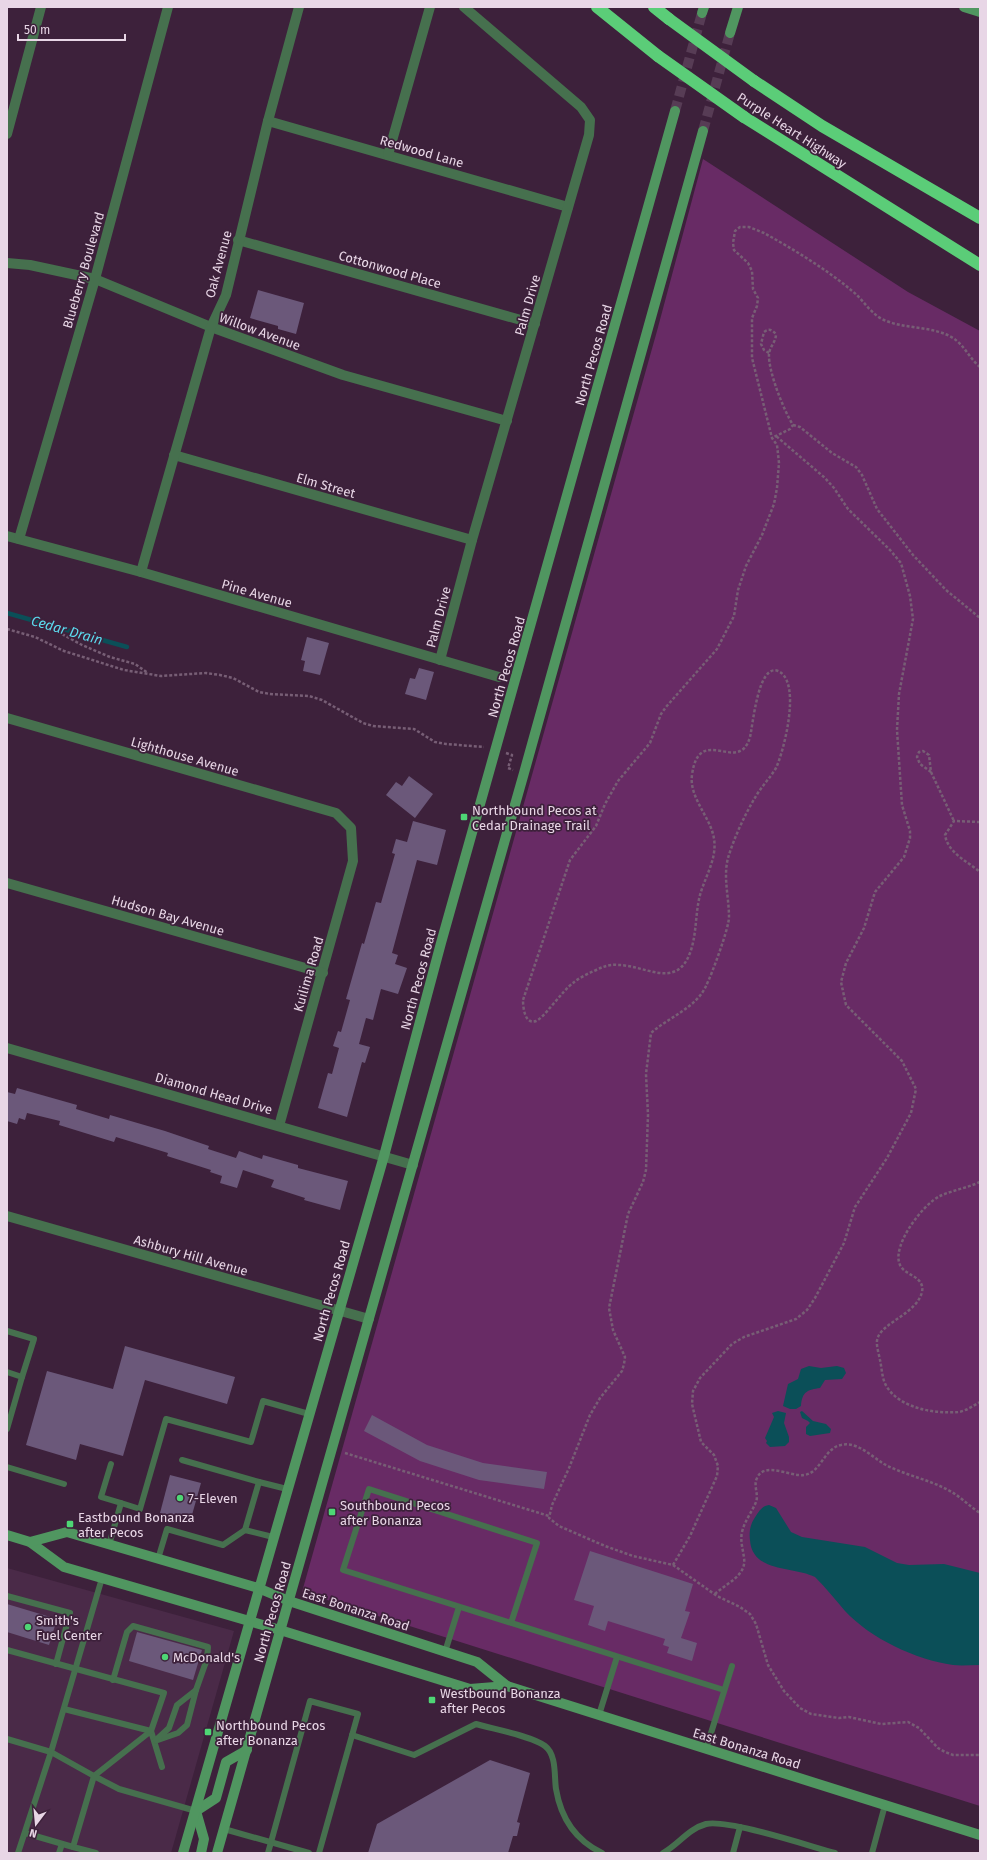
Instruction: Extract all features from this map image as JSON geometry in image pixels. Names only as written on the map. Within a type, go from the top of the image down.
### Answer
[{"type":"highway","name":"Purple Heart Highway","points":[[597,7],[658,56],[744,117],[980,265]]},
{"type":"highway","name":"Purple Heart Highway","points":[[654,7],[754,81],[822,126],[980,218]]},
{"type":"main road","points":[[730,33],[738,7]]},
{"type":"main road","points":[[964,7],[980,12]]},
{"type":"main road","name":"North Pecos Road","points":[[184,1853],[258,1588],[384,1156],[441,943],[675,111]]},
{"type":"main road","name":"North Pecos Road","points":[[217,1853],[413,1164],[703,131]]},
{"type":"main road","name":"East Bonanza Road","points":[[30,1542],[67,1532],[258,1588],[289,1601],[477,1662],[507,1686],[980,1834]]},
{"type":"main road","name":"East Bonanza Road","points":[[7,1535],[30,1542],[64,1567],[280,1630],[470,1689],[507,1686]]},
{"type":"main road","points":[[201,1853],[204,1839],[196,1811],[216,1798],[226,1762],[246,1750]]},
{"type":"street","points":[[7,134],[41,7]]},
{"type":"street","name":"Blueberry Boulevard","points":[[19,539],[96,278],[168,7]]},
{"type":"street","name":"Oak Avenue","points":[[141,572],[211,327],[226,295],[238,240],[268,121],[299,7]]},
{"type":"street","points":[[388,155],[430,7]]},
{"type":"street","name":"Palm Drive","points":[[440,660],[472,540],[589,135],[590,120],[581,107],[464,7]]},
{"type":"street","name":"Redwood Lane","points":[[268,121],[568,207]]},
{"type":"street","name":"Cottonwood Place","points":[[238,240],[535,324]]},
{"type":"street","name":"Willow Avenue","points":[[7,263],[30,265],[96,278],[211,327],[343,375],[507,421]]},
{"type":"street","name":"Elm Street","points":[[174,455],[472,540]]},
{"type":"street","name":"Pine Avenue","points":[[7,536],[141,572],[499,677]]},
{"type":"street","name":"Lighthouse Avenue","points":[[7,718],[336,813],[351,828]]},
{"type":"street","name":"Kuilima Road","points":[[279,1126],[353,861],[351,828]]},
{"type":"street","name":"Hudson Bay Avenue","points":[[7,883],[322,973]]},
{"type":"street","name":"Diamond Head Drive","points":[[7,1048],[413,1164]]},
{"type":"street","name":"Ashbury Hill Avenue","points":[[7,1216],[369,1319]]},
{"type":"lane","points":[[7,1331],[34,1339],[7,1428]]},
{"type":"lane","points":[[7,1374],[22,1377]]},
{"type":"lane","points":[[111,1464],[101,1497],[140,1509],[166,1419],[251,1442],[263,1401],[309,1414]]},
{"type":"lane","points":[[182,1460],[287,1489]]},
{"type":"lane","points":[[7,1467],[64,1484]]},
{"type":"lane","points":[[158,1559],[167,1529],[223,1545],[245,1530],[259,1482]]},
{"type":"lane","points":[[511,1623],[536,1543],[369,1489],[344,1570],[459,1607],[724,1690]]},
{"type":"lane","points":[[109,1545],[121,1503]]},
{"type":"lane","points":[[245,1530],[273,1537]]},
{"type":"lane","points":[[18,1853],[51,1752],[102,1578]]},
{"type":"lane","points":[[7,1596],[70,1613],[56,1664]]},
{"type":"lane","points":[[445,1652],[459,1607]]},
{"type":"lane","points":[[113,1680],[127,1632],[134,1626],[208,1647],[207,1659],[196,1690],[190,1717],[183,1730],[155,1741]]},
{"type":"lane","points":[[7,1650],[164,1693],[151,1731],[94,1776],[73,1846]]},
{"type":"lane","points":[[599,1715],[617,1656]]},
{"type":"lane","points":[[706,1749],[732,1666]]},
{"type":"lane","points":[[155,1741],[169,1728],[177,1704],[196,1690]]},
{"type":"lane","points":[[268,1853],[310,1701],[358,1714],[319,1853]]},
{"type":"lane","points":[[64,1709],[151,1731]]},
{"type":"lane","points":[[352,1735],[414,1755],[476,1724],[535,1741],[546,1747],[554,1762],[556,1790],[566,1823],[586,1846],[602,1853]]},
{"type":"lane","points":[[151,1731],[162,1768]]},
{"type":"lane","points":[[7,1739],[51,1752],[119,1789],[196,1811]]},
{"type":"lane","points":[[872,1853],[885,1805]]},
{"type":"lane","points":[[663,1853],[687,1833],[707,1824],[729,1824],[835,1853]]},
{"type":"lane","points":[[733,1853],[740,1827]]},
{"type":"lane","points":[[224,1829],[309,1853]]},
{"type":"lane","points":[[25,1833],[96,1853]]},
{"type":"lane","points":[[59,1853],[62,1844]]},
{"type":"path","points":[[549,1516],[552,1505],[569,1468],[590,1415],[600,1398],[622,1371],[624,1364],[625,1357],[613,1330],[609,1308],[628,1214],[643,1182],[646,1170],[648,1115],[646,1074],[651,1033],[698,1000],[706,988],[728,924],[726,868],[729,856],[749,807],[776,768],[786,734],[791,696],[784,676],[779,671],[771,670],[767,673],[754,708],[750,737],[746,746],[740,751],[733,753],[710,749],[704,750],[697,758],[691,777],[693,791],[709,823],[715,846],[710,868],[700,895],[693,944],[684,964],[679,970],[671,973],[657,973],[617,964],[599,968],[573,982],[558,997],[545,1015],[538,1021],[533,1022],[526,1015],[523,1009],[523,1000],[570,860],[596,826],[605,804],[618,781],[650,743],[661,714],[716,649],[734,616],[738,590],[746,566],[762,535],[774,504],[779,463],[777,445],[772,438],[752,358],[752,318],[757,306],[758,298],[753,289],[750,267],[734,250],[733,243],[735,231],[740,227],[749,227],[786,245],[851,290],[869,310],[882,319],[895,324],[934,331],[954,339],[980,367]]},
{"type":"path","points":[[769,353],[764,350],[761,344],[764,332],[772,330],[776,334],[776,340],[769,353],[772,373],[793,425]]},
{"type":"path","points":[[772,438],[790,429],[793,425]]},
{"type":"path","points":[[793,425],[800,427],[832,453],[856,467],[862,475],[877,509],[913,554],[946,590],[980,618]]},
{"type":"path","points":[[673,1565],[690,1536],[717,1476],[718,1466],[714,1455],[701,1442],[692,1404],[693,1391],[700,1378],[718,1356],[732,1344],[744,1337],[796,1319],[807,1310],[815,1298],[844,1243],[855,1207],[887,1158],[911,1113],[916,1089],[902,1061],[846,1005],[841,982],[846,963],[864,928],[875,892],[904,857],[910,838],[910,831],[902,805],[897,730],[899,694],[913,619],[910,596],[901,563],[890,550],[848,509],[834,488],[825,478],[776,436]]},
{"type":"path","points":[[49,627],[82,645],[110,657],[135,664],[148,674]]},
{"type":"path","points":[[7,629],[35,638],[64,651],[124,670],[161,676],[206,673],[220,675],[233,678],[259,692],[309,696],[322,700],[363,723],[373,726],[414,729],[430,739],[446,744],[483,746]]},
{"type":"path","points":[[931,772],[919,762],[917,757],[919,752],[923,751],[929,756],[931,772],[954,821]]},
{"type":"path","points":[[508,768],[512,755]]},
{"type":"path","points":[[954,821],[980,822]]},
{"type":"path","points":[[954,821],[945,835],[946,842],[951,850],[980,872]]},
{"type":"path","points":[[980,1182],[940,1196],[933,1200],[911,1226],[901,1243],[898,1255],[900,1266],[920,1282],[922,1291],[917,1302],[911,1308],[880,1333],[877,1343],[886,1386],[896,1397],[911,1406],[933,1411],[958,1412],[980,1402]]},
{"type":"path","points":[[715,1594],[736,1578],[744,1565],[742,1534],[748,1517],[756,1502],[756,1482],[758,1475],[763,1471],[770,1470],[799,1475],[808,1474],[816,1469],[832,1449],[841,1444],[855,1446],[884,1464],[921,1480],[940,1486],[950,1491],[980,1513]]},
{"type":"path","points":[[345,1453],[549,1516],[549,1518],[559,1526],[605,1546],[633,1556],[673,1565],[715,1594],[750,1614],[756,1624],[768,1665],[784,1691],[800,1708],[811,1714],[849,1717],[881,1724],[908,1722],[919,1728],[938,1748],[946,1752],[953,1755],[980,1755]]},
{"type":"shaded area","points":[[703,159],[908,292],[980,331],[980,1806],[302,1592],[657,331]]},
{"type":"shaded area","points":[[809,1366],[821,1368],[837,1366],[844,1368],[846,1373],[842,1379],[825,1380],[820,1388],[806,1392],[804,1394],[801,1406],[796,1409],[790,1409],[783,1406],[788,1384],[798,1379],[801,1369]]},
{"type":"shaded area","points":[[778,1411],[786,1413],[784,1423],[789,1437],[789,1442],[785,1446],[770,1447],[766,1443],[767,1441],[765,1438],[774,1417],[772,1413]]},
{"type":"shaded area","points":[[802,1411],[813,1421],[826,1424],[831,1429],[830,1433],[810,1436],[806,1434],[806,1427],[810,1423],[802,1418],[800,1412]]},
{"type":"shaded area","points":[[769,1505],[776,1508],[791,1532],[802,1537],[865,1547],[897,1563],[909,1565],[944,1564],[980,1573],[980,1665],[956,1665],[939,1662],[909,1653],[894,1646],[880,1639],[855,1621],[815,1577],[775,1567],[758,1558],[753,1551],[750,1540],[750,1529],[760,1510]]},
{"type":"shaded area","points":[[7,1568],[234,1631],[171,1853],[7,1853]]},
{"type":"building","points":[[258,290],[304,303],[296,334],[278,329],[278,326],[250,318]]},
{"type":"building","points":[[307,637],[329,643],[320,675],[303,671],[305,661],[301,660]]},
{"type":"building","points":[[419,668],[434,672],[426,700],[405,694],[410,678],[415,679]]},
{"type":"building","points":[[409,776],[433,794],[415,818],[386,795],[396,782],[402,786]]},
{"type":"building","points":[[413,821],[446,830],[437,865],[417,860],[392,953],[398,955],[395,964],[407,968],[398,994],[381,989],[373,1020],[366,1018],[359,1044],[370,1047],[365,1063],[362,1062],[347,1117],[318,1108],[328,1073],[332,1074],[339,1048],[333,1046],[338,1031],[341,1032],[350,1000],[346,999],[362,943],[364,944],[376,902],[381,903],[395,854],[392,853],[396,839],[407,842]]},
{"type":"building","points":[[17,1088],[77,1105],[76,1109],[109,1119],[110,1115],[165,1131],[209,1146],[208,1149],[236,1158],[239,1151],[262,1159],[263,1155],[298,1165],[298,1168],[348,1181],[340,1210],[304,1200],[305,1198],[271,1187],[274,1180],[243,1170],[237,1188],[220,1183],[222,1176],[210,1172],[211,1170],[167,1156],[168,1153],[116,1137],[114,1142],[59,1125],[60,1121],[27,1113],[25,1120],[19,1118],[17,1124],[7,1121],[7,1092],[15,1094]]},
{"type":"building","points":[[125,1346],[235,1377],[227,1404],[145,1380],[123,1456],[80,1444],[76,1460],[26,1445],[47,1371],[113,1389]]},
{"type":"building","points":[[372,1415],[427,1445],[483,1463],[547,1472],[544,1489],[479,1480],[420,1461],[364,1431]]},
{"type":"building","name":"7-Eleven","points":[[170,1475],[201,1483],[190,1522],[160,1513]]},
{"type":"building","points":[[590,1551],[693,1584],[685,1611],[690,1612],[681,1638],[697,1643],[692,1661],[667,1653],[669,1647],[663,1645],[665,1639],[608,1621],[605,1631],[588,1625],[594,1606],[574,1600]]},
{"type":"building","points":[[7,1604],[57,1619],[49,1645],[7,1632]]},
{"type":"building","points":[[137,1632],[202,1650],[193,1680],[129,1661]]},
{"type":"building","points":[[490,1760],[530,1773],[517,1822],[520,1823],[517,1836],[513,1836],[508,1853],[368,1853],[377,1824]]},
{"type":"waterway","name":"Cedar Drain","points":[[7,613],[127,647]]},
{"type":"tunnel","points":[[675,111],[702,13]]},
{"type":"tunnel","points":[[703,131],[730,33]]},
{"type":"place","name":"Northbound Pecos at Cedar Drainage Trail","points":[[464,817]]},
{"type":"place","name":"7-Eleven","points":[[180,1498]]},
{"type":"place","name":"Southbound Pecos after Bonanza","points":[[332,1512]]},
{"type":"place","name":"Eastbound Bonanza after Pecos","points":[[70,1524]]},
{"type":"place","name":"Smith's Fuel Center","points":[[28,1627]]},
{"type":"place","name":"McDonald's","points":[[165,1657]]},
{"type":"place","name":"Westbound Bonanza after Pecos","points":[[432,1700]]},
{"type":"place","name":"Northbound Pecos after Bonanza","points":[[208,1732]]}]
